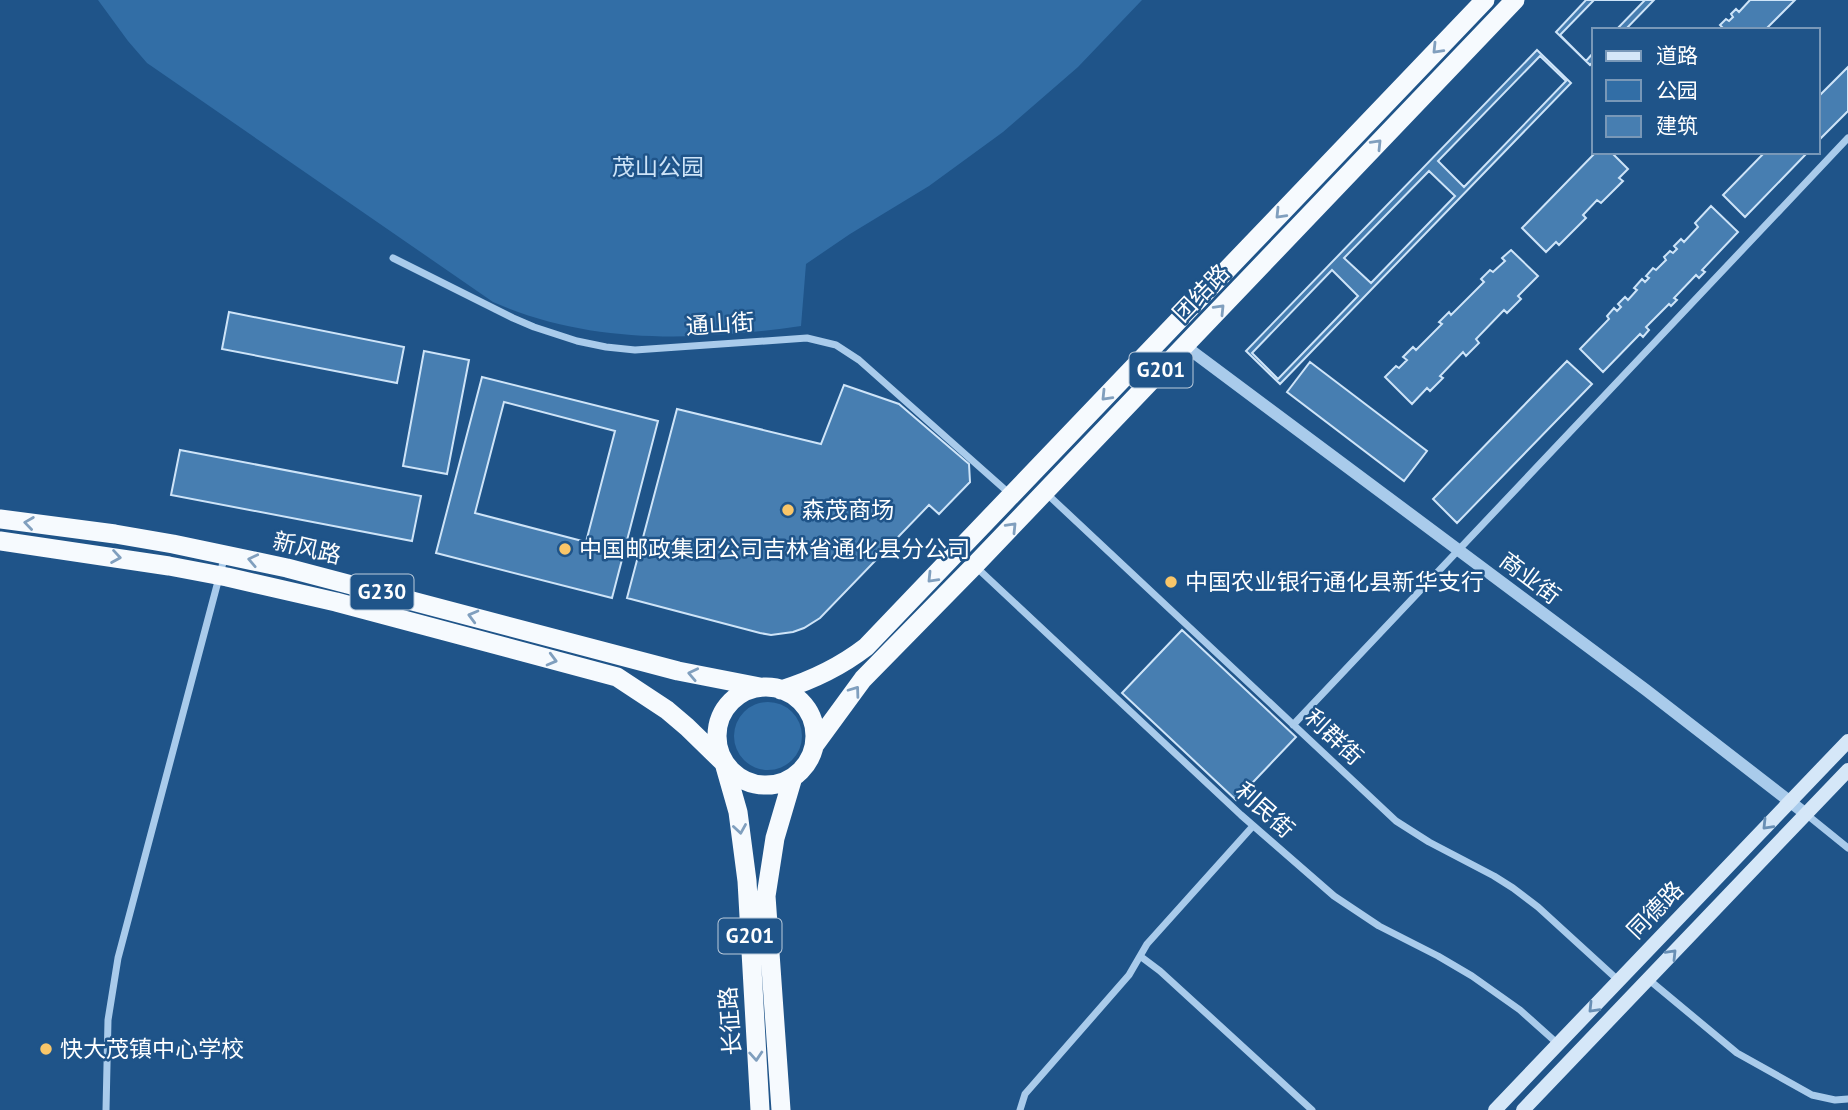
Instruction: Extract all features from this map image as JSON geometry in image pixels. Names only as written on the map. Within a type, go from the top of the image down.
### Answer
[{"type":"highway","name":"团结路","points":[[782,690],[821,676],[866,648],[1485,0]]},
{"type":"highway","name":"团结路","points":[[814,746],[863,680],[1515,0]]},
{"type":"highway","name":"新风路","points":[[0,519],[115,534],[225,555],[342,581],[678,671],[760,687]]},
{"type":"highway","name":"新风路","points":[[0,541],[111,556],[219,576],[336,602],[617,677],[677,718],[724,763]]},
{"type":"highway","points":[[760,687],[782,690],[800,701],[807,709],[813,721],[814,746],[803,769],[793,777],[781,783],[755,785],[733,773],[724,763],[717,742],[719,720],[731,701],[750,690],[760,687]]},
{"type":"highway","name":"长征路","points":[[724,763],[738,812],[746,872],[760,1110]]},
{"type":"highway","name":"长征路","points":[[780,1110],[766,895],[775,838],[793,777]]},
{"type":"main road","name":"同德路","points":[[1495,1110],[1848,741]]},
{"type":"main road","name":"同德路","points":[[1523,1110],[1848,770]]},
{"type":"street","points":[[1293,725],[1848,138]]},
{"type":"street","name":"通山街","points":[[393,258],[534,327],[596,345],[635,350],[807,338],[836,345],[859,360],[1012,495]]},
{"type":"street","name":"商业街","points":[[1185,346],[1646,690],[1848,848]]},
{"type":"street","name":"利群街","points":[[1045,492],[1396,821],[1513,888],[1538,907],[1619,981]]},
{"type":"street","points":[[106,1110],[108,1020],[118,958],[225,555]]},
{"type":"street","name":"利民街","points":[[974,566],[1253,826],[1335,896],[1379,926],[1472,976],[1520,1010],[1558,1044]]},
{"type":"street","points":[[1020,1110],[1025,1094],[1129,975],[1147,944],[1253,826]]},
{"type":"street","points":[[1140,956],[1160,971],[1312,1110]]},
{"type":"street","points":[[1648,979],[1737,1053],[1812,1095],[1835,1100],[1848,1099]]},
{"type":"green space","name":"茂山公园","points":[[98,0],[1142,0],[1078,67],[1003,132],[929,186],[806,264],[801,326],[723,335],[645,336],[568,326],[493,302],[147,63]]},
{"type":"green space","points":[[768,702],[781,705],[792,712],[799,723],[802,736],[799,749],[792,760],[781,767],[768,770],[755,767],[744,760],[737,749],[734,736],[737,723],[744,712],[755,705]]},
{"type":"building","points":[[1586,0],[1654,0],[1627,28],[1592,28],[1590,65],[1556,32]]},
{"type":"building","points":[[1594,0],[1645,0],[1618,28],[1592,28],[1592,54],[1586,61],[1560,35]]},
{"type":"building","points":[[1750,0],[1795,0],[1767,28],[1723,28],[1720,25],[1733,17],[1731,14],[1736,9],[1739,12]]},
{"type":"building","points":[[1537,50],[1571,83],[1280,384],[1246,351]]},
{"type":"building","points":[[1540,56],[1566,81],[1464,187],[1438,161]]},
{"type":"building","points":[[1848,67],[1848,111],[1820,139],[1820,95]]},
{"type":"building","points":[[1594,154],[1613,154],[1628,169],[1619,178],[1623,181],[1601,203],[1597,200],[1583,215],[1586,218],[1559,245],[1556,242],[1546,252],[1522,228]]},
{"type":"building","points":[[1763,154],[1806,154],[1745,217],[1723,195]]},
{"type":"building","points":[[1429,171],[1455,196],[1371,283],[1344,258]]},
{"type":"building","points":[[1711,206],[1738,232],[1702,270],[1705,272],[1699,278],[1696,275],[1674,298],[1677,300],[1671,306],[1669,304],[1646,327],[1649,330],[1643,337],[1640,334],[1603,372],[1580,349],[1609,319],[1607,316],[1614,308],[1617,311],[1621,307],[1618,304],[1625,297],[1628,300],[1637,290],[1634,288],[1642,279],[1645,282],[1649,278],[1646,276],[1653,268],[1656,270],[1666,260],[1664,257],[1670,251],[1673,253],[1677,249],[1674,246],[1681,239],[1684,242],[1698,227],[1695,223]]},
{"type":"building","points":[[1511,250],[1538,276],[1518,296],[1521,299],[1507,313],[1504,310],[1476,339],[1479,343],[1466,356],[1463,352],[1440,376],[1443,378],[1430,391],[1427,388],[1412,404],[1385,377],[1407,360],[1403,357],[1413,347],[1416,350],[1442,324],[1439,322],[1449,312],[1451,315],[1484,282],[1481,279],[1490,270],[1493,272],[1505,261],[1502,258]]},
{"type":"building","points":[[1332,270],[1358,296],[1278,379],[1252,353]]},
{"type":"building","points":[[229,312],[404,347],[397,383],[222,349]]},
{"type":"building","points":[[424,351],[469,360],[447,474],[403,466]]},
{"type":"building","points":[[1567,361],[1592,384],[1457,523],[1433,499]]},
{"type":"building","points":[[1310,362],[1427,451],[1404,481],[1287,392]]},
{"type":"building","points":[[482,377],[658,421],[612,598],[436,553]],"holes":[[[504,402],[615,431],[586,542],[475,513]]]},
{"type":"building","name":"森茂商场","points":[[844,385],[899,404],[969,464],[970,482],[939,514],[929,505],[820,618],[793,632],[771,635],[760,633],[627,598],[677,409],[821,444]]},
{"type":"building","points":[[180,450],[421,496],[412,541],[171,495]]},
{"type":"building","points":[[1182,630],[1296,737],[1236,800],[1122,693]]},
{"type":"place","name":"森茂商场","points":[[788,510]]},
{"type":"place","name":"中国邮政集团公司吉林省通化县分公司","points":[[565,549]]},
{"type":"place","name":"中国农业银行通化县新华支行","points":[[1171,582]]},
{"type":"place","name":"快大茂镇中心学校","points":[[46,1049]]}]
